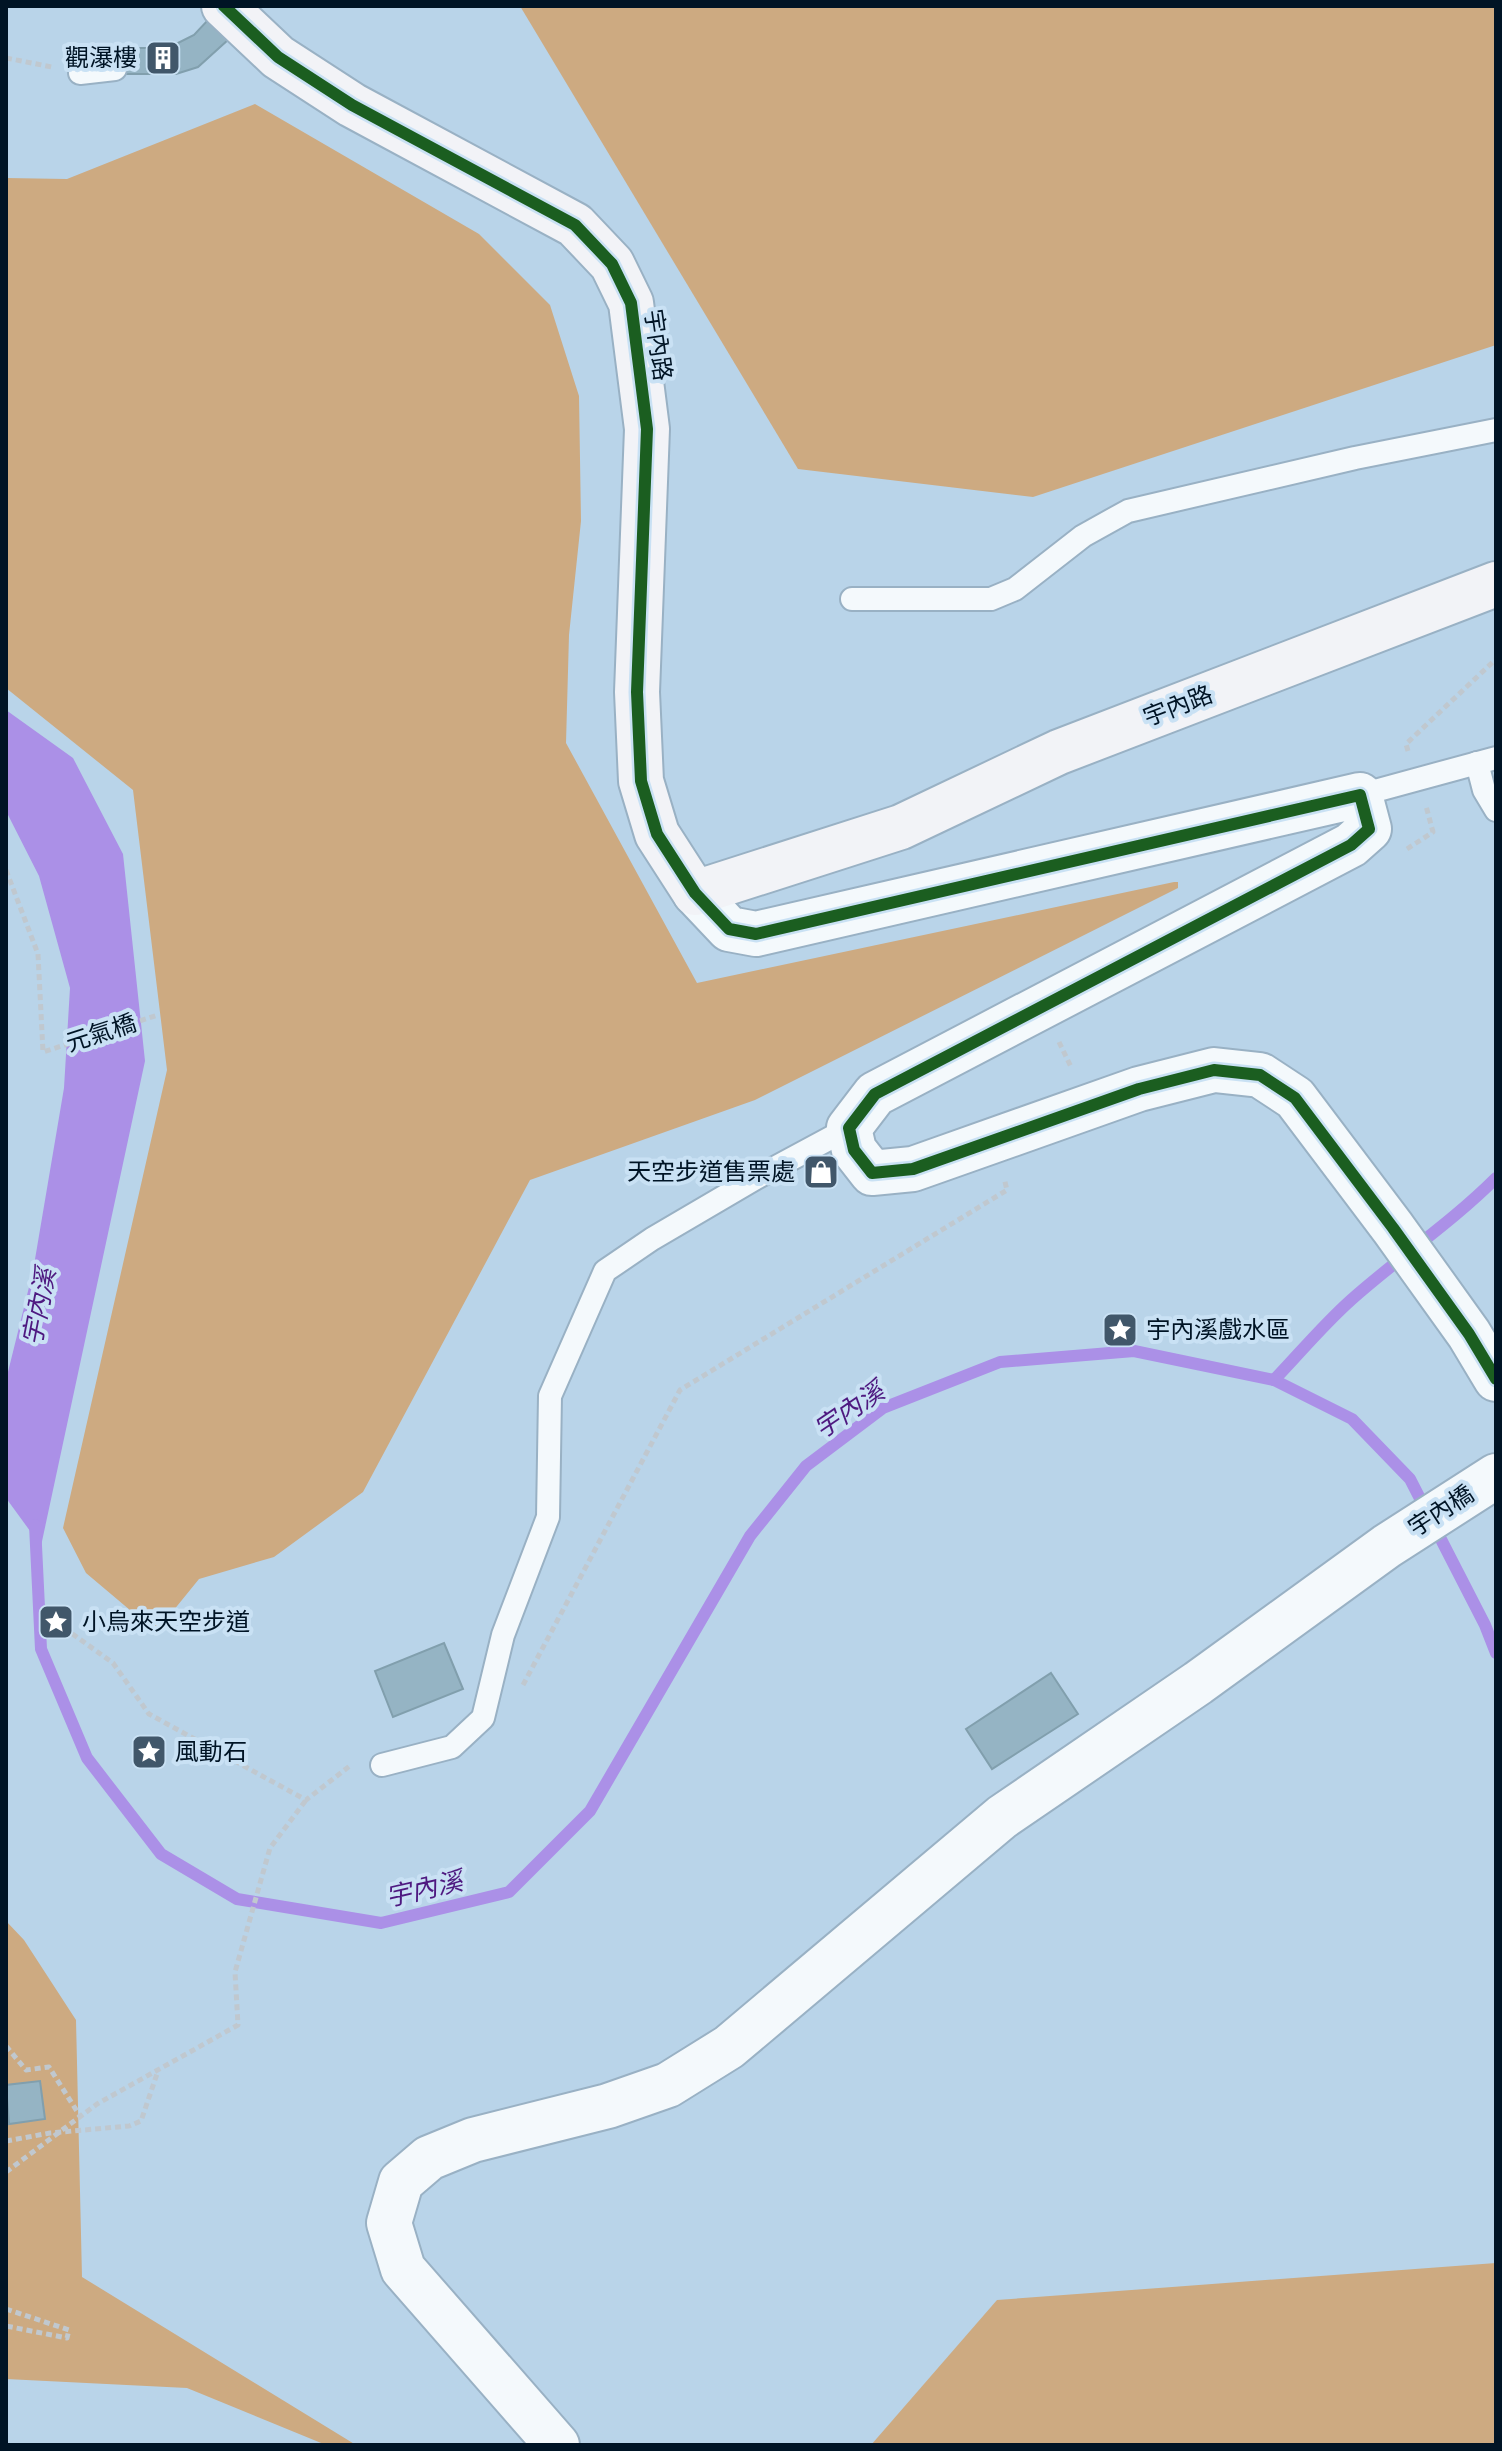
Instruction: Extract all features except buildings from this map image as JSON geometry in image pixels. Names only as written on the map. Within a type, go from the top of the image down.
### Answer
[{"type":"street","name":"宇內路","points":[[222,15],[278,57],[352,105],[575,225],[612,264],[631,303],[647,429],[637,692],[641,781],[657,834],[695,893],[901,827],[1059,752],[1496,584]]},
{"type":"street","points":[[695,893],[729,929],[756,934],[1360,795],[1369,829],[1351,845],[875,1094],[849,1128],[854,1150],[872,1173],[913,1169],[1139,1089],[1214,1070],[1260,1075],[1295,1098],[1469,1334],[1496,1379]]},
{"type":"street","name":"宇內橋","points":[[557,2445],[403,2269],[389,2223],[401,2182],[429,2158],[473,2140],[608,2106],[668,2085],[729,2047],[1002,1817],[1210,1675],[1387,1546],[1496,1476]]},
{"type":"lane","points":[[80,73],[115,69]]},
{"type":"lane","points":[[852,599],[991,599],[1015,589],[1083,536],[1128,511],[1355,458],[1496,430]]},
{"type":"lane","points":[[1360,795],[1486,760],[1484,790],[1496,810]]},
{"type":"lane","points":[[371,1761],[452,1747],[483,1718],[503,1635],[548,1517],[550,1396],[605,1271],[652,1239],[849,1128]]},
{"type":"path","points":[[6,58],[80,73]]},
{"type":"path","points":[[1419,780],[1406,744],[1496,659]]},
{"type":"path","points":[[1057,1037],[1076,1076]]},
{"type":"path","points":[[488,1699],[526,1684],[680,1390],[1007,1190],[1001,1170]]},
{"type":"path","points":[[56,1622],[113,1663],[149,1714],[306,1800]]},
{"type":"path","points":[[6,2172],[80,2116],[238,2025],[235,1972],[270,1848],[306,1800],[371,1761]]},
{"type":"path","points":[[6,2046],[26,2070],[49,2067],[80,2116]]},
{"type":"path","points":[[6,2141],[59,2132],[129,2126],[141,2121],[158,2070]]},
{"type":"path","points":[[6,2309],[69,2330],[67,2338],[6,2326]]},
{"type":"shaded area","points":[[520,6],[1496,6],[1496,345],[1033,497],[798,469]]},
{"type":"shaded area","points":[[255,104],[479,234],[550,305],[579,396],[581,521],[569,635],[566,743],[697,983],[1174,882],[1178,882],[1178,888],[755,1100],[530,1180],[363,1492],[274,1557],[199,1579],[156,1632],[86,1573],[63,1528],[167,1070],[133,790],[6,688],[6,178],[67,179]]},
{"type":"shaded area","points":[[6,1921],[24,1940],[76,2020],[82,2277],[356,2445],[326,2445],[187,2388],[6,2379]]},
{"type":"shaded area","points":[[1496,2263],[1496,2445],[871,2445],[997,2300]]},
{"type":"water","points":[[6,710],[73,758],[123,854],[145,1061],[41,1546],[6,1498],[6,1380],[33,1271],[64,1088],[70,988],[39,876],[6,811]]},
{"type":"waterway","points":[[1274,1380],[1351,1300],[1496,1178]]},
{"type":"waterway","name":"宇內溪","points":[[35,1525],[41,1649],[87,1758],[161,1854],[237,1899],[381,1923],[509,1892],[590,1811],[750,1536],[806,1466],[883,1408],[1000,1362],[1134,1351],[1274,1380],[1352,1419],[1410,1479],[1485,1625],[1496,1653]]},
{"type":"cycle path","points":[[224,6],[278,57],[352,105],[575,225],[612,264],[631,303],[647,429],[637,692],[641,781],[657,834],[695,893],[729,929],[756,934],[1360,795],[1369,829],[1351,845],[875,1094],[849,1128],[854,1150],[872,1173],[913,1169],[1139,1089],[1214,1070],[1260,1075],[1295,1098],[1469,1334],[1496,1379]]},
{"type":"place","name":"觀瀑樓","points":[[163,58]]},
{"type":"place","name":"天空步道售票處","points":[[821,1172]]},
{"type":"place","name":"宇內溪戲水區","points":[[1120,1330]]},
{"type":"place","name":"小烏來天空步道","points":[[56,1622]]},
{"type":"place","name":"風動石","points":[[149,1752]]}]
